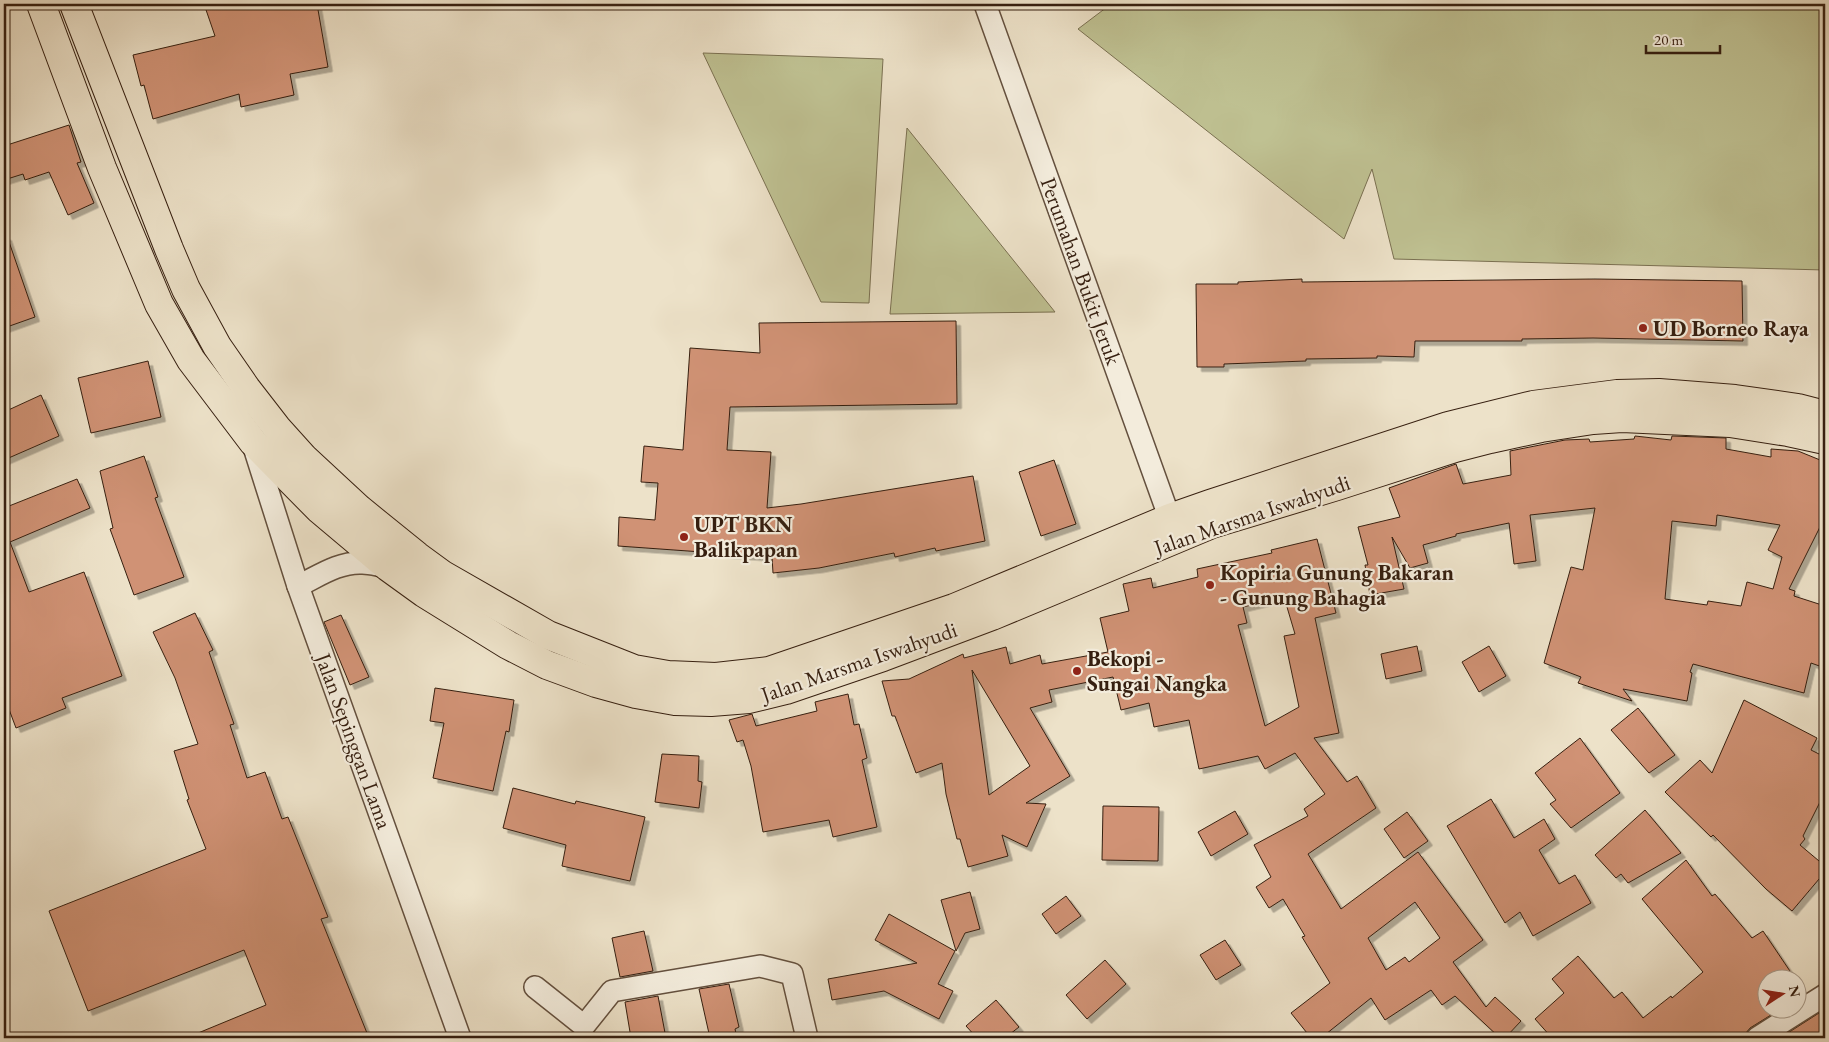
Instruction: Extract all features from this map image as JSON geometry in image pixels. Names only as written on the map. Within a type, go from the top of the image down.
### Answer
[{"type":"highway","name":"Jalan Marsma Iswahyudi","points":[[41,4],[102,168],[159,304],[191,360],[253,442],[319,509],[388,567],[424,593],[508,644],[547,665],[596,683],[636,694],[675,701],[712,702],[749,699],[786,690],[883,657],[992,616],[1173,528],[1212,524],[1455,448],[1541,428],[1593,420],[1622,418],[1730,423],[1825,440]]},
{"type":"highway","name":"Jalan Marsma Iswahyudi","points":[[74,4],[136,166],[186,289],[217,346],[277,428],[304,458],[345,498],[443,575],[548,635],[634,669],[668,675],[716,677],[770,671],[954,608],[1448,426],[1533,405],[1616,394],[1659,393],[1736,399],[1798,408],[1825,415]]},
{"type":"street","name":"Perumahan Bukit Jeruk","points":[[985,4],[1173,528]]},
{"type":"street","name":"Jalan Sepinggan Lama","points":[[237,374],[253,442],[298,586],[460,1038]]},
{"type":"street","points":[[298,586],[334,567],[348,563],[364,562],[388,567],[417,556]]},
{"type":"street","points":[[535,987],[584,1026],[612,991],[760,966],[792,974],[807,1038]]},
{"type":"street","points":[[1758,1038],[1825,995]]},
{"type":"green space","points":[[1111,4],[1825,4],[1825,270],[1394,259],[1372,169],[1344,239],[1078,29]]},
{"type":"green space","points":[[703,53],[883,59],[869,303],[821,302]]},
{"type":"green space","points":[[907,128],[1055,312],[890,314]]},
{"type":"building","points":[[204,4],[317,4],[328,67],[290,74],[294,95],[241,107],[239,94],[153,119],[144,85],[141,86],[133,55],[215,36]]},
{"type":"building","points":[[69,125],[81,162],[77,163],[94,203],[68,215],[49,172],[25,180],[23,174],[4,180],[4,146]]},
{"type":"building","points":[[4,236],[7,236],[35,317],[4,328]]},
{"type":"building","points":[[1302,279],[1302,282],[1595,279],[1742,281],[1743,341],[1593,338],[1522,339],[1522,341],[1415,341],[1414,357],[1377,356],[1377,358],[1306,359],[1306,361],[1224,364],[1224,367],[1197,367],[1196,284],[1238,284],[1238,282]]},
{"type":"building","points":[[956,321],[957,404],[730,407],[727,450],[771,452],[767,508],[973,476],[985,541],[936,551],[935,548],[895,557],[894,553],[819,568],[773,573],[772,557],[618,546],[619,517],[655,520],[658,483],[641,482],[644,446],[683,450],[690,348],[760,353],[759,323]]},
{"type":"building","points":[[148,361],[161,417],[91,433],[78,378]]},
{"type":"building","points":[[41,395],[59,436],[4,460],[4,412]]},
{"type":"building","points":[[1635,436],[1671,440],[1672,436],[1726,438],[1726,449],[1771,457],[1771,449],[1798,451],[1825,462],[1825,517],[1789,589],[1795,591],[1794,596],[1825,606],[1825,668],[1811,663],[1804,693],[1693,664],[1690,672],[1692,673],[1687,701],[1623,689],[1632,701],[1578,683],[1581,677],[1544,663],[1571,567],[1583,570],[1595,508],[1530,515],[1536,561],[1514,564],[1509,523],[1456,534],[1456,536],[1423,545],[1428,563],[1410,568],[1392,537],[1404,589],[1370,595],[1365,565],[1368,565],[1358,527],[1400,517],[1389,488],[1456,464],[1463,484],[1511,475],[1510,451],[1565,440],[1589,439],[1590,442],[1634,439]],"holes":[[[1717,515],[1780,525],[1768,550],[1782,557],[1773,589],[1747,582],[1741,606],[1708,601],[1707,605],[1665,599],[1672,521],[1716,526]]]},
{"type":"building","points":[[144,456],[158,497],[155,498],[184,577],[134,595],[110,529],[113,528],[100,471]]},
{"type":"building","points":[[1054,460],[1076,524],[1041,536],[1019,472]]},
{"type":"building","points":[[77,479],[90,508],[10,542],[29,592],[84,572],[122,676],[62,698],[66,708],[16,728],[4,696],[4,508]]},
{"type":"building","points":[[1317,539],[1336,613],[1315,618],[1339,733],[1314,738],[1347,782],[1357,776],[1376,808],[1308,854],[1341,909],[1418,852],[1483,940],[1453,962],[1486,1007],[1495,997],[1521,1021],[1505,1038],[1500,1038],[1455,996],[1442,1005],[1431,990],[1385,1020],[1371,998],[1321,1038],[1311,1038],[1291,1013],[1330,983],[1302,937],[1305,936],[1283,899],[1269,908],[1256,887],[1271,877],[1254,845],[1308,816],[1304,809],[1325,794],[1295,753],[1265,769],[1258,756],[1199,769],[1189,720],[1154,727],[1149,703],[1121,710],[1113,677],[1049,690],[1052,702],[1030,708],[1070,776],[1026,803],[1046,804],[1027,847],[1002,835],[1008,856],[968,867],[960,839],[957,839],[946,794],[942,763],[916,773],[895,716],[892,716],[882,681],[909,679],[963,654],[964,658],[1006,647],[1010,664],[1040,655],[1042,664],[1108,652],[1100,618],[1129,611],[1123,584],[1151,578],[1153,588],[1198,577],[1197,569],[1272,553],[1271,550]],"holes":[[[1284,597],[1295,634],[1284,636],[1299,707],[1265,726],[1238,625],[1247,623],[1243,607]],[[972,670],[1030,766],[989,795]],[[1415,902],[1440,938],[1409,962],[1405,957],[1386,970],[1368,938]]]},
{"type":"building","points":[[195,613],[213,650],[209,652],[234,724],[230,725],[247,778],[265,772],[282,819],[288,817],[328,917],[321,919],[369,1038],[186,1038],[266,1005],[244,950],[88,1011],[49,911],[206,849],[187,800],[189,799],[174,751],[198,744],[175,678],[153,632]]},
{"type":"building","points":[[341,615],[369,677],[350,685],[324,622]]},
{"type":"building","points":[[1417,646],[1422,671],[1386,679],[1381,654]]},
{"type":"building","points":[[1489,646],[1506,676],[1479,692],[1462,662]]},
{"type":"building","points":[[435,688],[514,700],[509,732],[506,731],[493,791],[433,778],[444,723],[430,721]]},
{"type":"building","points":[[848,694],[854,725],[859,724],[867,758],[862,760],[877,827],[833,837],[829,820],[763,832],[751,766],[743,740],[737,742],[729,720],[752,714],[756,726],[817,711],[815,702]]},
{"type":"building","points":[[1744,700],[1817,738],[1811,750],[1825,757],[1825,792],[1803,836],[1805,839],[1800,845],[1825,866],[1825,872],[1792,911],[1766,889],[1713,835],[1711,837],[1665,792],[1700,760],[1712,773]]},
{"type":"building","points":[[1638,708],[1675,755],[1649,773],[1611,730]]},
{"type":"building","points":[[1580,738],[1620,793],[1571,828],[1550,804],[1556,800],[1535,773]]},
{"type":"building","points":[[662,754],[699,756],[698,781],[702,782],[699,808],[655,802]]},
{"type":"building","points":[[513,788],[575,804],[576,801],[645,817],[630,881],[562,866],[566,845],[503,828]]},
{"type":"building","points":[[1491,799],[1514,838],[1544,819],[1555,839],[1539,850],[1559,884],[1575,875],[1591,903],[1533,936],[1520,912],[1505,923],[1447,826]]},
{"type":"building","points":[[1103,806],[1159,807],[1158,861],[1102,860]]},
{"type":"building","points":[[1645,810],[1681,853],[1628,883],[1621,874],[1616,878],[1595,855]]},
{"type":"building","points":[[1235,811],[1248,834],[1211,856],[1198,832]]},
{"type":"building","points":[[1407,812],[1428,841],[1404,858],[1384,829]]},
{"type":"building","points":[[1686,860],[1712,896],[1715,894],[1752,938],[1763,931],[1789,970],[1756,970],[1756,1020],[1763,1020],[1750,1028],[1745,1038],[1552,1038],[1535,1019],[1564,993],[1552,979],[1578,956],[1614,998],[1622,992],[1643,1018],[1671,996],[1672,998],[1703,972],[1642,899]]},
{"type":"building","points":[[970,892],[980,929],[965,933],[956,951],[941,900]]},
{"type":"building","points":[[1066,896],[1081,916],[1056,934],[1042,914]]},
{"type":"building","points":[[889,914],[955,951],[938,984],[953,991],[939,1019],[884,991],[832,1000],[828,979],[917,963],[875,940]]},
{"type":"building","points":[[644,931],[653,971],[620,977],[612,938]]},
{"type":"building","points":[[1225,940],[1241,965],[1216,980],[1200,955]]},
{"type":"building","points":[[1105,960],[1126,984],[1087,1019],[1066,995]]},
{"type":"building","points":[[729,984],[739,1027],[735,1029],[737,1038],[710,1038],[699,989]]},
{"type":"building","points":[[658,996],[666,1038],[631,1038],[625,1002]]},
{"type":"building","points":[[996,1000],[1019,1027],[1005,1038],[977,1038],[966,1026]]},
{"type":"building","points":[[1819,1013],[1825,1022],[1825,1038],[1780,1038]]},
{"type":"place","name":"UD Borneo Raya","points":[[1643,328]]},
{"type":"place","name":"UPT BKN Balikpapan","points":[[684,537]]},
{"type":"place","name":"Kopiria Gunung Bakaran - Gunung Bahagia","points":[[1210,585]]},
{"type":"place","name":"Bekopi - Sungai Nangka","points":[[1077,671]]}]
